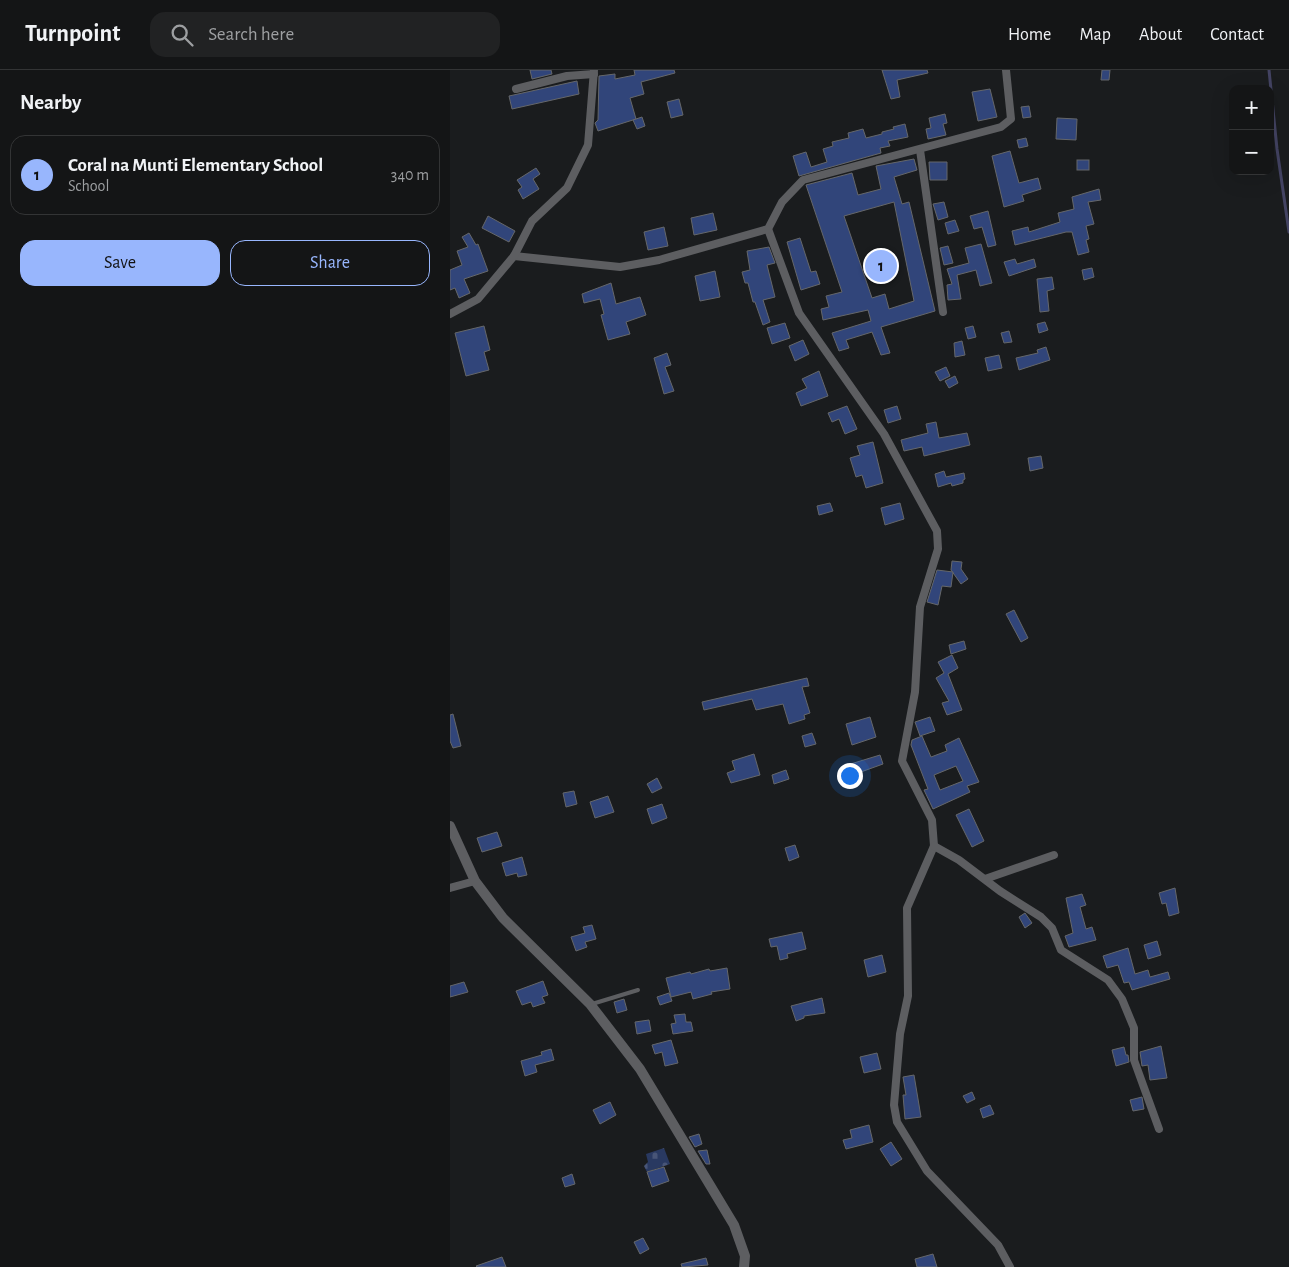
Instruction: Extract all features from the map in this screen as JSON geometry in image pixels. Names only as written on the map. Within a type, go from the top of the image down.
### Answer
[{"type":"street","points":[[514,256],[620,267],[659,260],[768,229],[782,202],[803,180],[1001,127],[1011,119],[1006,70]]},
{"type":"street","points":[[450,314],[478,299],[514,256],[532,221],[567,188],[588,145],[594,72],[567,76],[516,89]]},
{"type":"street","points":[[920,150],[943,312]]},
{"type":"street","points":[[768,229],[799,313],[884,434],[937,531],[938,549],[920,607],[915,692],[902,761],[932,820],[934,846],[907,908],[908,996],[900,1034],[894,1105],[897,1122],[927,1171],[998,1245],[1010,1267]]},
{"type":"street","points":[[450,826],[475,881],[503,918],[590,1004],[640,1068],[734,1225],[746,1256],[744,1267]]},
{"type":"street","points":[[934,846],[959,860],[1041,917],[1052,928],[1061,950],[1108,980],[1122,999],[1134,1028],[1134,1060],[1158,1129]]},
{"type":"street","points":[[985,879],[1054,856]]},
{"type":"street","points":[[450,888],[475,881]]},
{"type":"lane","points":[[590,1004],[638,990]]},
{"type":"green space","points":[[664,1148],[670,1164],[647,1172],[644,1166],[648,1162],[646,1154]]},
{"type":"building","points":[[530,70],[551,70],[552,74],[532,79]]},
{"type":"building","points":[[634,70],[674,70],[675,73],[641,82],[644,94],[630,98],[636,119],[598,131],[595,123],[598,120],[599,76],[615,74],[615,79],[635,75]]},
{"type":"building","points":[[882,70],[927,70],[928,73],[897,80],[900,97],[891,99]]},
{"type":"building","points":[[1102,70],[1110,70],[1109,80],[1101,80]]},
{"type":"building","points":[[577,81],[579,94],[512,109],[509,96]]},
{"type":"building","points":[[990,89],[997,117],[978,121],[972,92]]},
{"type":"building","points":[[679,99],[683,115],[671,118],[667,102]]},
{"type":"building","points":[[1029,106],[1031,117],[1023,118],[1021,107]]},
{"type":"building","points":[[945,114],[947,123],[943,124],[946,135],[928,139],[926,129],[931,128],[929,118]]},
{"type":"building","points":[[642,117],[645,126],[637,129],[633,120]]},
{"type":"building","points":[[1057,118],[1077,119],[1076,140],[1056,139]]},
{"type":"building","points":[[905,124],[908,137],[888,141],[890,146],[880,148],[881,153],[799,176],[793,156],[806,152],[811,167],[827,162],[823,149],[833,146],[832,142],[849,138],[848,133],[863,129],[866,138],[882,134],[882,132],[894,129],[893,127]]},
{"type":"building","points":[[1026,138],[1028,146],[1019,148],[1017,140]]},
{"type":"building","points":[[1010,151],[1019,183],[1038,178],[1041,189],[1022,195],[1024,201],[1004,207],[992,156]]},
{"type":"building","points":[[914,159],[917,170],[894,177],[902,204],[909,202],[935,311],[881,327],[890,353],[881,355],[872,332],[846,340],[849,348],[839,351],[832,333],[871,321],[868,310],[823,320],[821,309],[829,307],[826,296],[842,292],[806,185],[852,173],[858,195],[881,189],[876,166]],"holes":[[[894,202],[914,301],[889,309],[885,294],[872,298],[844,216]]]},
{"type":"building","points":[[1077,160],[1089,160],[1089,170],[1077,170]]},
{"type":"building","points":[[929,162],[947,162],[947,180],[930,180]]},
{"type":"building","points":[[536,168],[540,174],[533,179],[539,189],[523,199],[518,190],[522,187],[517,180]]},
{"type":"building","points":[[1099,189],[1101,200],[1088,202],[1094,224],[1086,226],[1089,239],[1086,240],[1089,252],[1078,255],[1072,232],[1015,245],[1012,231],[1028,227],[1029,232],[1060,222],[1058,213],[1074,209],[1072,197]]},
{"type":"building","points":[[944,202],[948,217],[938,220],[933,204]]},
{"type":"building","points":[[988,211],[996,245],[988,247],[982,227],[974,229],[970,216]]},
{"type":"building","points":[[713,213],[717,230],[694,235],[691,218]]},
{"type":"building","points":[[488,216],[515,231],[509,242],[482,228]]},
{"type":"building","points":[[955,220],[959,231],[948,234],[945,223]]},
{"type":"building","points":[[664,227],[668,246],[648,250],[644,232]]},
{"type":"building","points":[[469,233],[476,245],[478,244],[488,271],[464,279],[470,293],[459,298],[455,288],[450,290],[450,270],[462,265],[457,251],[468,247],[462,237]]},
{"type":"building","points":[[800,238],[811,272],[816,271],[820,284],[801,290],[787,242]]},
{"type":"building","points":[[981,244],[992,283],[980,286],[976,270],[957,275],[961,299],[948,300],[947,285],[952,284],[947,269],[969,263],[965,248]]},
{"type":"building","points":[[948,246],[953,263],[944,265],[940,248]]},
{"type":"building","points":[[769,247],[775,263],[767,265],[775,297],[763,300],[770,322],[763,325],[755,302],[753,302],[748,283],[745,283],[742,272],[750,270],[747,251]]},
{"type":"building","points":[[1015,259],[1017,264],[1034,259],[1036,267],[1009,276],[1004,262]]},
{"type":"building","points":[[1092,268],[1094,277],[1084,280],[1082,270]]},
{"type":"building","points":[[715,271],[720,297],[700,301],[695,276]]},
{"type":"building","points":[[1052,277],[1054,289],[1047,291],[1049,311],[1040,312],[1037,279]]},
{"type":"building","points":[[611,283],[616,304],[640,297],[646,315],[626,322],[630,334],[608,340],[601,315],[604,314],[600,299],[584,303],[582,294]]},
{"type":"building","points":[[1045,322],[1048,330],[1039,333],[1037,324]]},
{"type":"building","points":[[785,323],[790,338],[772,344],[767,328]]},
{"type":"building","points":[[484,326],[490,350],[484,352],[489,370],[466,376],[455,333]]},
{"type":"building","points":[[973,326],[976,337],[968,339],[965,328]]},
{"type":"building","points":[[1009,331],[1012,342],[1004,343],[1001,333]]},
{"type":"building","points":[[803,340],[809,354],[795,361],[789,346]]},
{"type":"building","points":[[962,341],[965,355],[955,357],[954,343]]},
{"type":"building","points":[[1046,347],[1050,360],[1019,370],[1016,358],[1038,353],[1037,350]]},
{"type":"building","points":[[667,353],[671,365],[665,367],[674,391],[664,394],[654,358]]},
{"type":"building","points":[[999,355],[1002,368],[988,371],[985,358]]},
{"type":"building","points":[[946,367],[950,376],[940,381],[935,372]]},
{"type":"building","points":[[819,371],[828,396],[801,406],[796,393],[807,388],[802,379]]},
{"type":"building","points":[[955,376],[958,383],[949,388],[945,381]]},
{"type":"building","points":[[847,406],[857,429],[845,434],[839,419],[832,422],[828,413]]},
{"type":"building","points":[[897,406],[901,419],[888,423],[884,410]]},
{"type":"building","points":[[936,422],[939,438],[967,433],[970,445],[924,456],[922,447],[904,451],[901,440],[928,433],[926,424]]},
{"type":"building","points":[[873,442],[883,483],[866,488],[862,475],[856,477],[850,458],[860,455],[857,446]]},
{"type":"building","points":[[1041,456],[1043,468],[1030,471],[1028,458]]},
{"type":"building","points":[[944,471],[946,477],[964,473],[965,479],[963,483],[952,486],[951,483],[938,487],[935,474]]},
{"type":"building","points":[[830,503],[833,511],[819,515],[817,506]]},
{"type":"building","points":[[900,503],[904,519],[885,525],[881,508]]},
{"type":"building","points":[[952,561],[962,562],[961,569],[968,579],[961,584],[951,570]]},
{"type":"building","points":[[937,570],[953,572],[951,587],[942,586],[938,605],[927,602]]},
{"type":"building","points":[[1014,610],[1028,638],[1021,642],[1006,614]]},
{"type":"building","points":[[964,641],[966,649],[951,654],[949,645]]},
{"type":"building","points":[[952,655],[958,668],[948,674],[962,710],[947,715],[942,703],[949,701],[936,678],[944,673],[938,662]]},
{"type":"building","points":[[807,678],[809,686],[802,687],[810,713],[804,715],[805,719],[789,724],[783,704],[756,710],[752,699],[704,710],[702,702]]},
{"type":"building","points":[[453,714],[461,746],[453,748],[450,741],[450,715]]},
{"type":"building","points":[[870,717],[876,737],[852,745],[846,724]]},
{"type":"building","points":[[930,717],[935,731],[920,736],[915,722]]},
{"type":"building","points":[[812,733],[816,744],[805,747],[802,736]]},
{"type":"building","points":[[922,736],[931,757],[947,751],[945,745],[959,738],[979,782],[967,786],[970,792],[933,809],[924,790],[928,789],[911,745],[912,740]],"holes":[[[956,766],[963,781],[940,790],[934,775]]]},
{"type":"building","points":[[754,754],[760,775],[731,783],[727,773],[735,770],[732,761]]},
{"type":"building","points":[[880,755],[883,764],[847,777],[844,766]]},
{"type":"building","points":[[786,770],[789,779],[774,784],[772,775]]},
{"type":"building","points":[[657,778],[662,788],[652,793],[647,784]]},
{"type":"building","points":[[574,791],[577,804],[566,807],[563,793]]},
{"type":"building","points":[[608,796],[614,812],[595,818],[590,802]]},
{"type":"building","points":[[662,804],[667,818],[652,824],[647,809]]},
{"type":"building","points":[[969,809],[984,841],[972,847],[956,815]]},
{"type":"building","points":[[497,832],[502,846],[482,852],[477,838]]},
{"type":"building","points":[[795,845],[799,857],[789,861],[785,848]]},
{"type":"building","points":[[522,857],[527,875],[518,877],[517,873],[506,876],[502,863]]},
{"type":"building","points":[[1175,888],[1179,913],[1169,916],[1166,903],[1162,904],[1159,893]]},
{"type":"building","points":[[1082,894],[1086,905],[1080,907],[1086,929],[1092,927],[1096,940],[1069,947],[1065,936],[1073,933],[1066,898]]},
{"type":"building","points":[[1025,913],[1032,923],[1025,928],[1019,917]]},
{"type":"building","points":[[592,925],[596,939],[585,942],[587,947],[576,951],[571,937],[585,933],[583,927]]},
{"type":"building","points":[[802,932],[806,949],[787,954],[788,958],[780,960],[777,946],[771,947],[769,939]]},
{"type":"building","points":[[1157,941],[1161,955],[1148,959],[1144,945]]},
{"type":"building","points":[[1128,948],[1135,974],[1148,970],[1150,977],[1168,972],[1170,979],[1132,990],[1129,982],[1124,983],[1118,965],[1107,968],[1103,956]]},
{"type":"building","points":[[882,955],[886,972],[868,977],[864,960]]},
{"type":"building","points":[[727,968],[730,989],[711,992],[712,994],[693,999],[691,992],[671,997],[666,978],[690,972],[691,974],[709,969],[710,971]]},
{"type":"building","points":[[543,981],[548,995],[542,997],[545,1003],[533,1007],[531,1002],[522,1005],[516,991]]},
{"type":"building","points":[[464,982],[468,992],[450,997],[450,986]]},
{"type":"building","points":[[669,993],[672,1001],[660,1005],[657,997]]},
{"type":"building","points":[[822,998],[825,1013],[804,1016],[804,1018],[796,1021],[791,1006]]},
{"type":"building","points":[[624,999],[627,1010],[617,1013],[614,1002]]},
{"type":"building","points":[[685,1014],[686,1022],[691,1022],[693,1031],[673,1034],[671,1024],[676,1023],[674,1015]]},
{"type":"building","points":[[649,1020],[651,1031],[637,1034],[635,1022]]},
{"type":"building","points":[[671,1040],[678,1063],[665,1066],[662,1052],[655,1054],[652,1045]]},
{"type":"building","points":[[1161,1046],[1167,1078],[1150,1080],[1148,1065],[1142,1066],[1140,1052]]},
{"type":"building","points":[[1124,1047],[1129,1062],[1116,1066],[1112,1050]]},
{"type":"building","points":[[551,1049],[554,1060],[535,1065],[537,1072],[525,1076],[521,1061],[542,1055],[541,1052]]},
{"type":"building","points":[[877,1053],[881,1069],[864,1073],[860,1057]]},
{"type":"building","points":[[914,1075],[921,1117],[905,1119],[903,1095],[906,1095],[903,1077]]},
{"type":"building","points":[[972,1092],[975,1099],[967,1103],[963,1096]]},
{"type":"building","points":[[1142,1097],[1144,1109],[1133,1111],[1130,1100]]},
{"type":"building","points":[[610,1102],[616,1115],[600,1124],[593,1110]]},
{"type":"building","points":[[990,1105],[994,1114],[983,1118],[980,1109]]},
{"type":"building","points":[[869,1125],[873,1142],[846,1149],[843,1140],[852,1138],[850,1130]]},
{"type":"building","points":[[699,1134],[702,1144],[695,1147],[689,1137]]},
{"type":"building","points":[[891,1142],[902,1159],[891,1166],[880,1149]]},
{"type":"building","points":[[707,1150],[710,1164],[706,1164],[698,1151]]},
{"type":"building","points":[[664,1167],[669,1181],[652,1187],[647,1172]]},
{"type":"building","points":[[572,1174],[575,1184],[565,1187],[562,1178]]},
{"type":"building","points":[[643,1238],[649,1249],[640,1254],[634,1242]]},
{"type":"building","points":[[933,1254],[937,1267],[917,1267],[915,1259]]},
{"type":"building","points":[[502,1257],[506,1267],[476,1266]]},
{"type":"building","points":[[706,1258],[708,1265],[682,1267],[681,1264]]},
{"type":"waterway","points":[[1269,70],[1277,149],[1289,232]]},
{"type":"place","name":"Coral na Munti Elementary School","points":[[881,266]]}]
